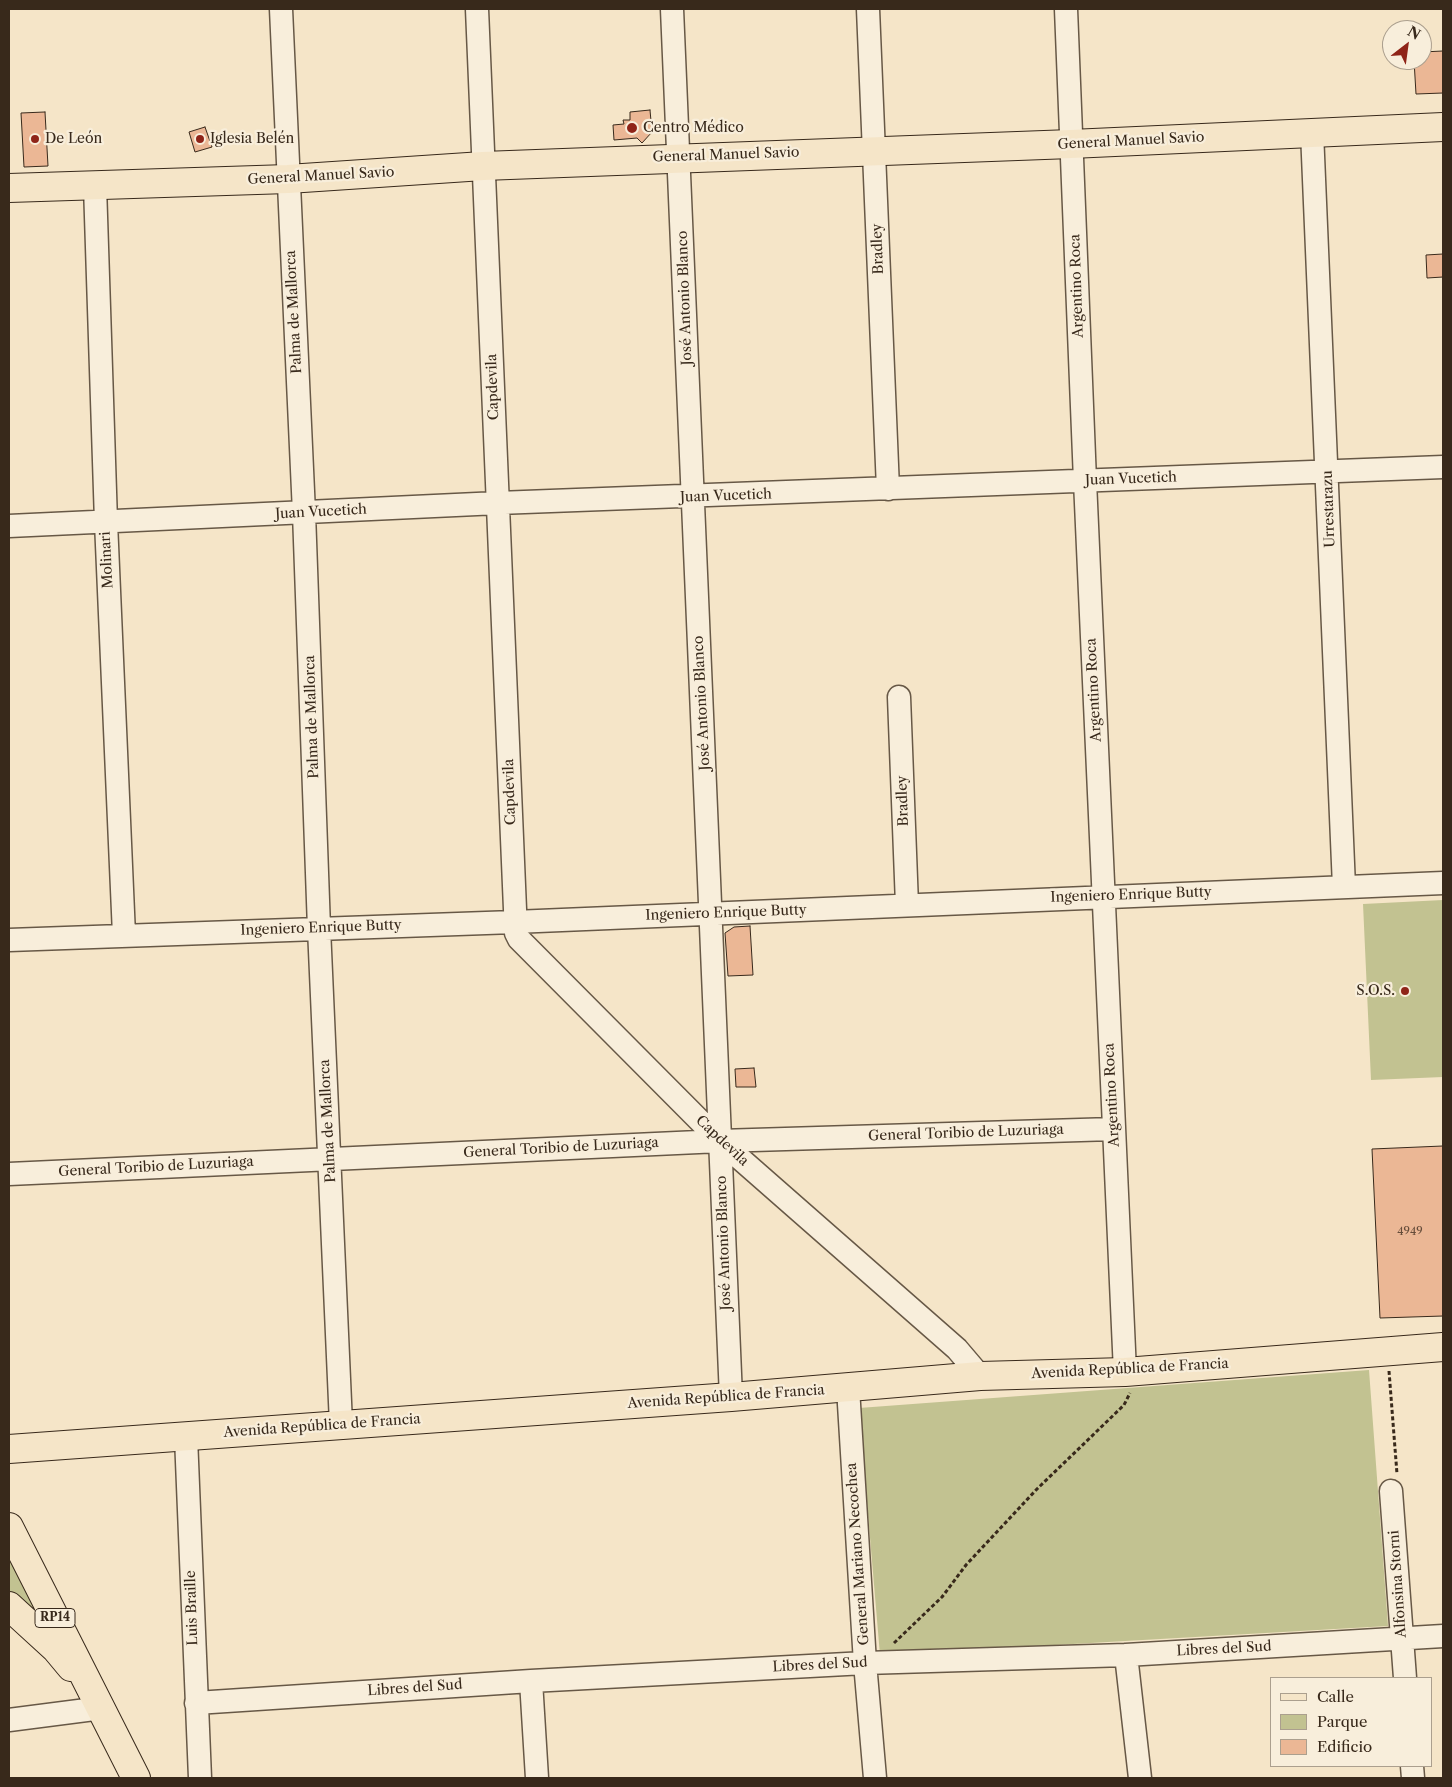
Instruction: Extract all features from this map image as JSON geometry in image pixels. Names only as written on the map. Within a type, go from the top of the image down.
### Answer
[{"type":"main road","name":"General Manuel Savio","points":[[9,188],[288,179],[483,166],[679,157],[874,149],[1071,144],[1443,126]]},
{"type":"main road","name":"Avenida República de Francia","points":[[9,1449],[731,1397],[980,1376],[1125,1372],[1443,1347]]},
{"type":"main road","name":"RP14","points":[[9,1527],[136,1778]]},
{"type":"main road","name":"RP14","points":[[9,1606],[56,1649],[84,1682],[102,1708]]},
{"type":"street","name":"Palma de Mallorca","points":[[281,9],[304,513],[319,928],[341,1424]]},
{"type":"street","name":"Capdevila","points":[[477,9],[514,922],[519,939],[720,1141],[957,1349],[980,1376]]},
{"type":"street","name":"José Antonio Blanco","points":[[672,9],[731,1397]]},
{"type":"street","name":"Bradley","points":[[868,9],[888,489]]},
{"type":"street","name":"Argentino Roca","points":[[1066,9],[1125,1372]]},
{"type":"street","name":"Urrestarazu","points":[[1312,132],[1344,887]]},
{"type":"street","name":"Molinari","points":[[95,186],[106,522],[124,935]]},
{"type":"street","name":"Juan Vucetich","points":[[9,526],[498,504],[1443,466]]},
{"type":"street","name":"Bradley","points":[[899,697],[907,905]]},
{"type":"street","name":"Ingeniero Enrique Butty","points":[[9,940],[514,922],[1443,883]]},
{"type":"street","name":"General Toribio de Luzuriaga","points":[[9,1174],[720,1141],[1114,1129]]},
{"type":"street","name":"General Mariano Necochea","points":[[848,1388],[865,1663],[875,1778]]},
{"type":"street","name":"Luis Braille","points":[[186,1437],[200,1778]]},
{"type":"street","name":"Alfonsina Storni","points":[[1391,1491],[1405,1677]]},
{"type":"street","name":"Libres del Sud","points":[[196,1703],[531,1681],[865,1663],[1126,1655],[1443,1636]]},
{"type":"street","points":[[1126,1655],[1140,1778]]},
{"type":"street","points":[[531,1681],[537,1778]]},
{"type":"street","points":[[9,1720],[102,1708]]},
{"type":"path","points":[[1387,1351],[1398,1475],[1391,1491]]},
{"type":"path","points":[[865,1663],[887,1649],[908,1631],[942,1597],[966,1565],[1037,1489],[1124,1405],[1130,1393],[1125,1372]]},
{"type":"green space","name":"S.O.S.","points":[[1443,900],[1443,1077],[1371,1080],[1363,904]]},
{"type":"green space","points":[[1369,1370],[1388,1626],[880,1655],[859,1408]]},
{"type":"green space","points":[[9,1551],[38,1611],[30,1615],[9,1596]]},
{"type":"building","points":[[1443,51],[1443,93],[1416,94],[1415,70],[1432,70],[1432,52]]},
{"type":"building","name":"Centro Médico","points":[[650,110],[652,132],[642,143],[637,138],[614,140],[613,125],[624,124],[623,120],[630,120],[630,112]]},
{"type":"building","name":"De León","points":[[45,112],[48,166],[24,167],[21,113]]},
{"type":"building","name":"Iglesia Belén","points":[[205,127],[212,147],[195,152],[189,132]]},
{"type":"building","points":[[1443,254],[1443,277],[1427,278],[1426,255]]},
{"type":"building","points":[[750,926],[753,975],[728,976],[725,933],[734,927]]},
{"type":"building","points":[[754,1068],[756,1087],[736,1087],[735,1069]]},
{"type":"building","points":[[1443,1146],[1443,1316],[1380,1318],[1372,1149]]},
{"type":"place","name":"Centro Médico","points":[[632,128]]},
{"type":"place","name":"De León","points":[[35,139]]},
{"type":"place","name":"Iglesia Belén","points":[[200,139]]},
{"type":"place","name":"S.O.S.","points":[[1405,991]]}]
